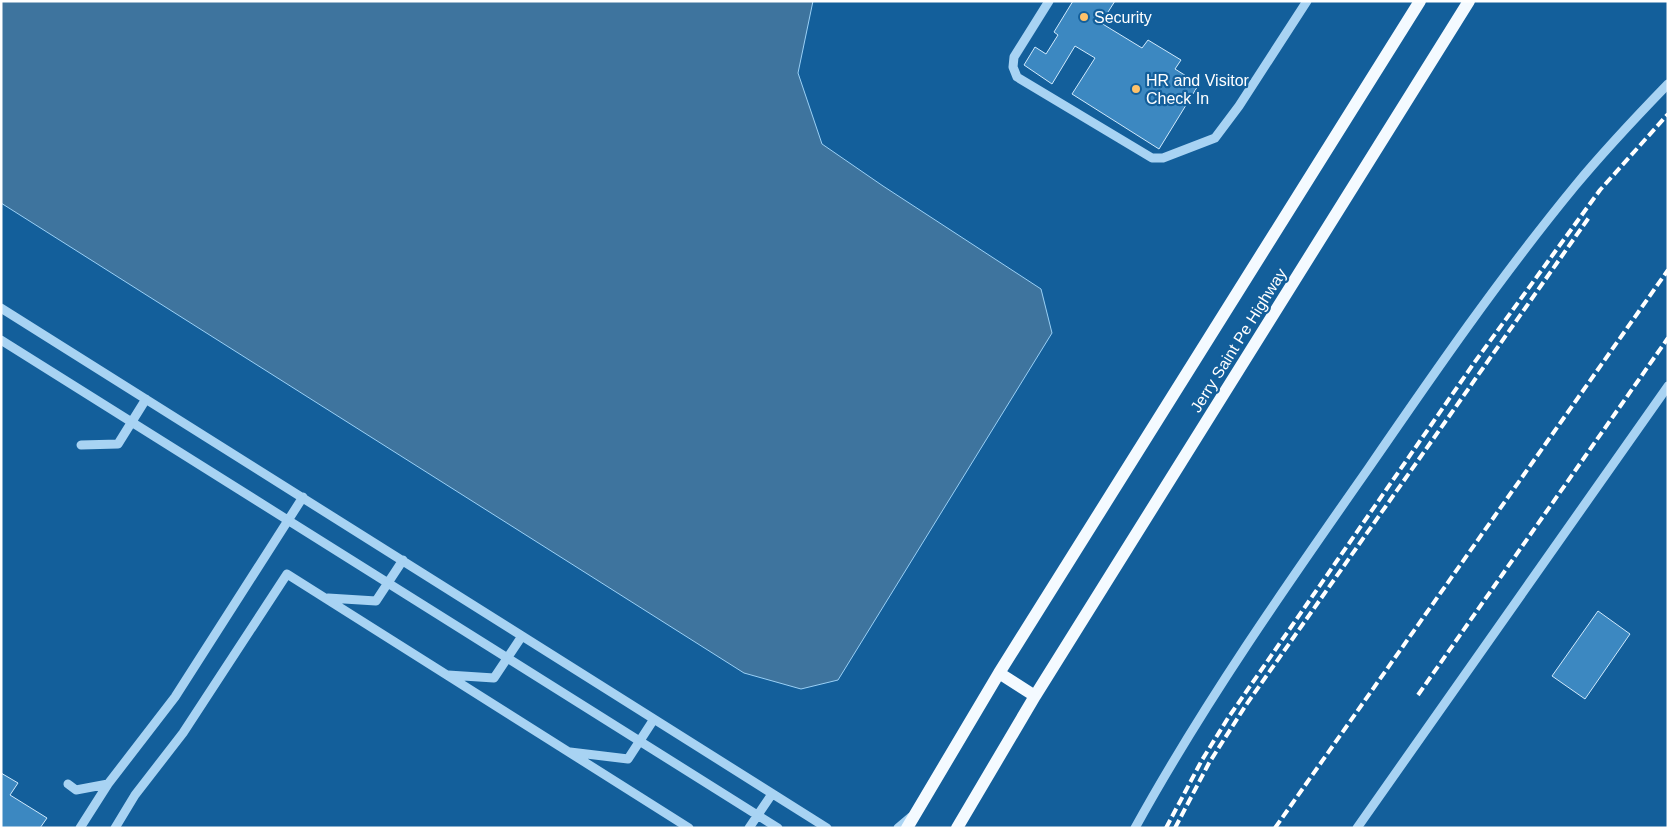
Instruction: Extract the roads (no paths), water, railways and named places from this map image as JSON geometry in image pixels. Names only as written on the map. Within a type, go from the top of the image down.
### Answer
[{"type":"main road","name":"Jerry Saint Pe Highway","points":[[907,828],[999,673],[1420,1]]},
{"type":"main road","name":"Jerry Saint Pe Highway","points":[[957,828],[1035,696],[1469,1]]},
{"type":"main road","points":[[999,673],[1035,696]]},
{"type":"lane","points":[[1049,1],[1014,57],[1013,67],[1017,77],[1152,158],[1163,158],[1216,138],[1307,1]]},
{"type":"lane","points":[[1135,828],[1218,688],[1308,554],[1443,361],[1528,245],[1576,185],[1668,84]]},
{"type":"lane","points":[[1,308],[827,828]]},
{"type":"lane","points":[[1,340],[778,828]]},
{"type":"lane","points":[[1357,828],[1668,386]]},
{"type":"lane","points":[[81,445],[118,444],[146,399]]},
{"type":"lane","points":[[80,828],[108,784],[175,697],[303,497]]},
{"type":"lane","points":[[325,598],[376,601],[403,560]]},
{"type":"lane","points":[[115,828],[136,795],[184,733],[287,574],[688,828]]},
{"type":"lane","points":[[447,675],[494,678],[522,636]]},
{"type":"lane","points":[[568,751],[628,759],[654,719]]},
{"type":"lane","points":[[68,784],[76,790],[108,784]]},
{"type":"lane","points":[[749,828],[772,794]]},
{"type":"lane","points":[[898,828],[915,814]]},
{"type":"water","points":[[1,1],[813,1],[798,73],[822,144],[1041,289],[1052,333],[838,680],[801,689],[744,673],[1,203]]},
{"type":"railway","points":[[1166,828],[1202,760],[1228,718],[1474,363],[1600,190],[1668,114]]},
{"type":"railway","points":[[1175,828],[1209,763],[1246,705],[1590,216]]},
{"type":"railway","points":[[1275,828],[1668,270]]},
{"type":"railway","points":[[1418,695],[1668,338]]},
{"type":"place","name":"Security","points":[[1084,17]]},
{"type":"place","name":"HR and Visitor Check In","points":[[1136,89]]}]
